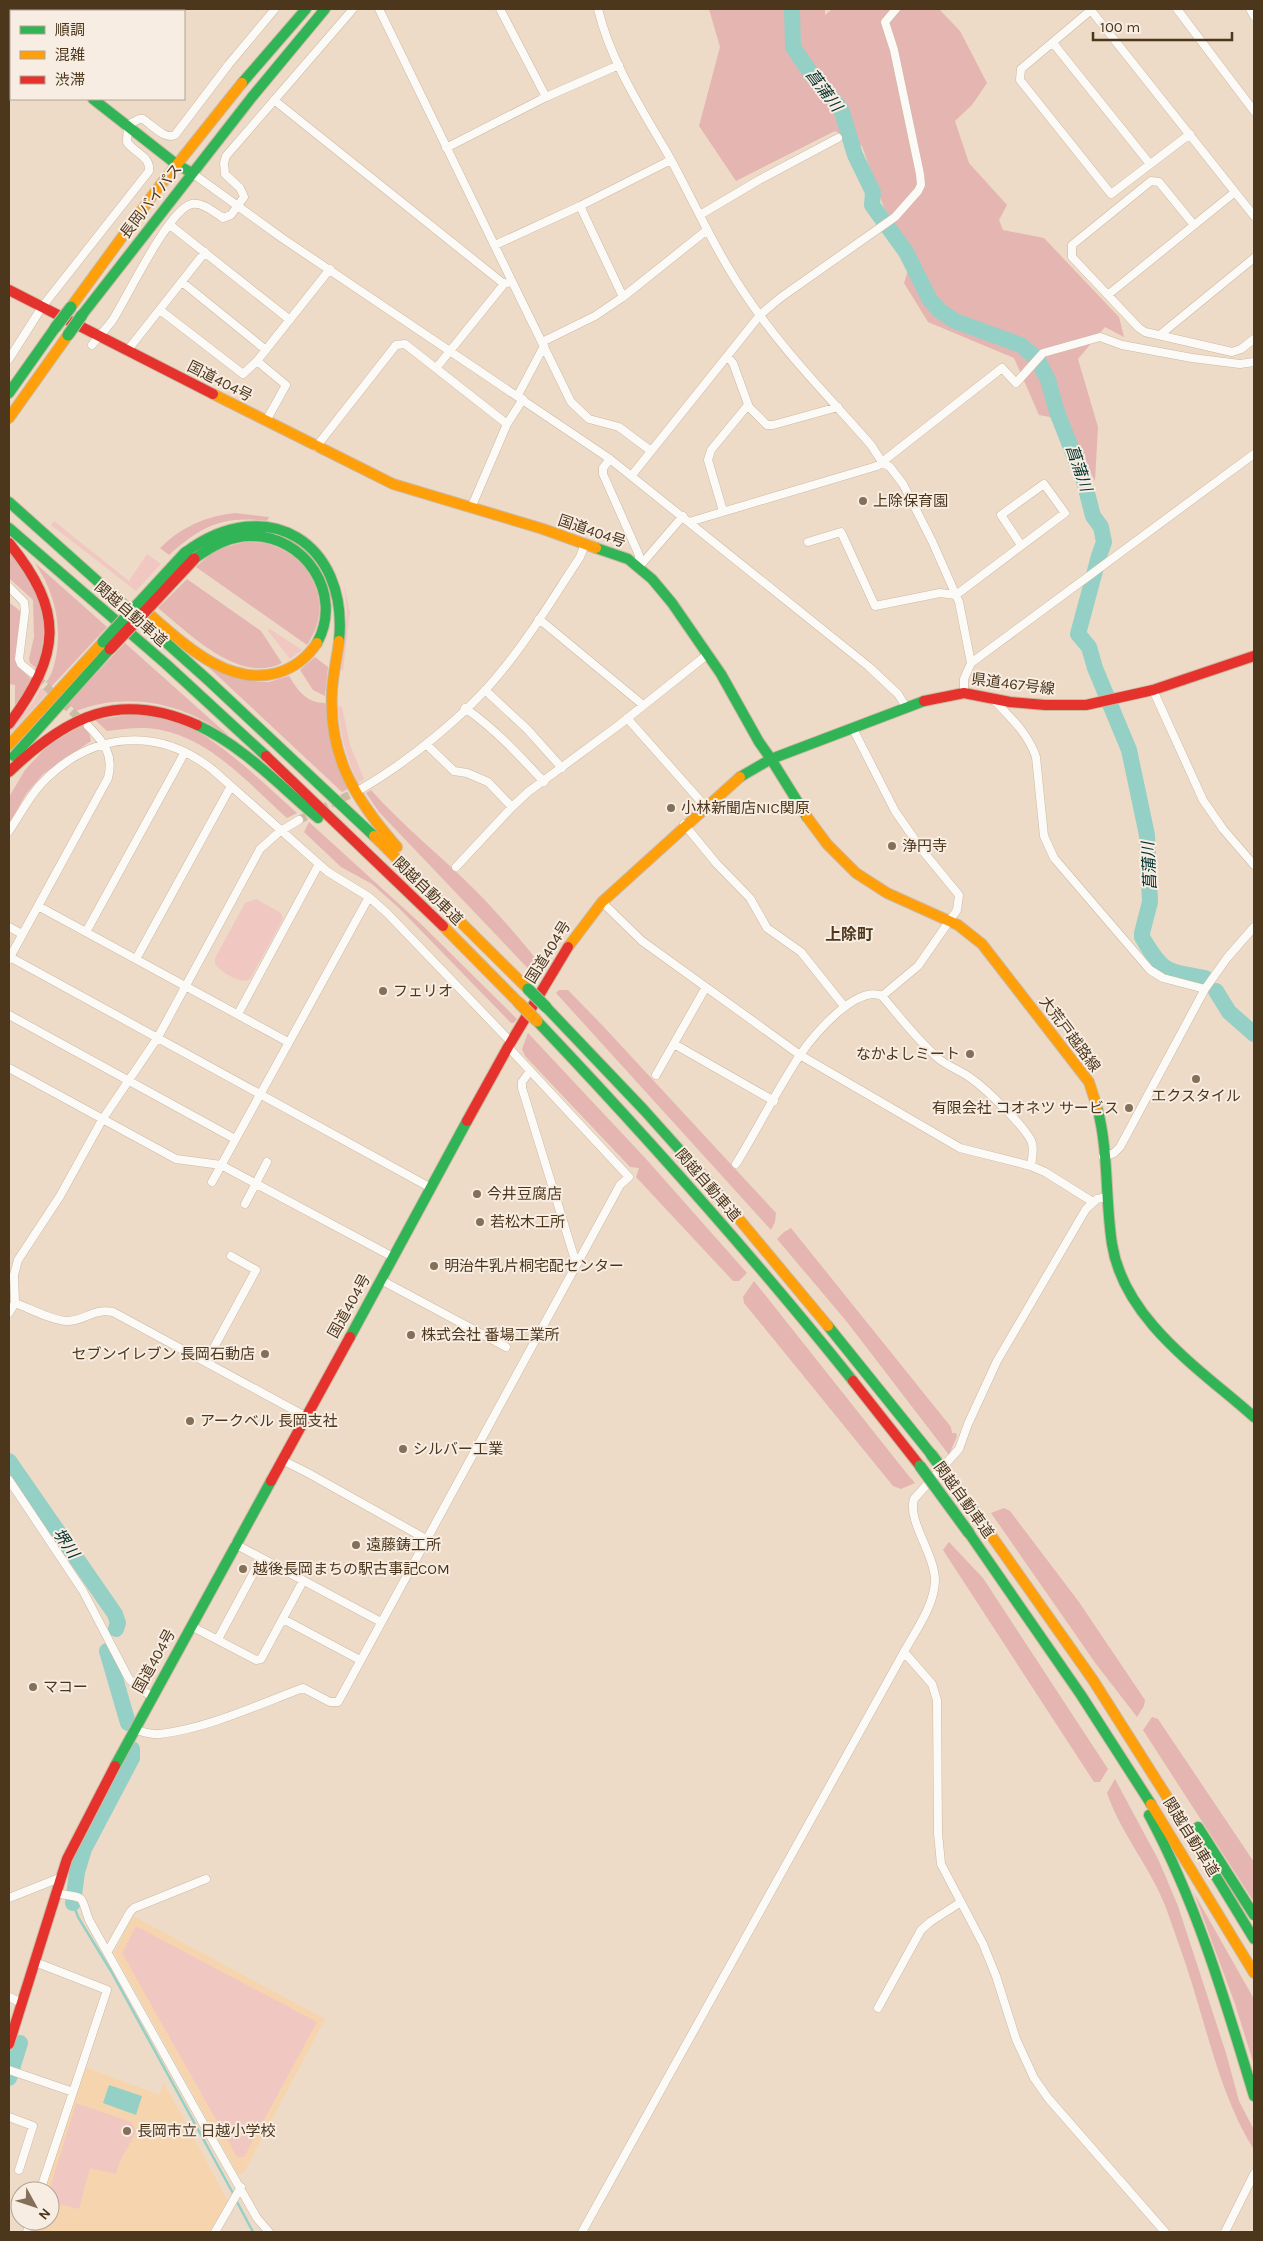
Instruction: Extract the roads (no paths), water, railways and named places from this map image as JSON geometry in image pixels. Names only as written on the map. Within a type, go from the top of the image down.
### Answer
[{"type":"main road","name":"長岡バイパス","points":[[9,393],[116,243],[176,164],[244,80],[306,9]]},
{"type":"main road","name":"長岡バイパス","points":[[9,418],[82,315],[192,173],[324,9]]},
{"type":"main road","points":[[94,100],[176,164],[192,173]]},
{"type":"main road","name":"国道404号","points":[[9,290],[42,307],[95,341],[127,351],[393,484],[543,529],[628,559],[662,589],[708,654],[771,759],[736,779],[684,824],[602,902],[573,939],[510,1044],[78,1833],[62,1877],[62,1894],[35,1962],[9,2044]]},
{"type":"main road","name":"関越自動車道","points":[[9,502],[315,781],[546,1007],[633,1098],[726,1202],[811,1303],[931,1454],[981,1521],[1146,1755],[1254,1939]]},
{"type":"main road","points":[[30,521],[197,651],[230,671],[250,676],[282,672],[300,662],[315,646],[326,615],[325,592],[317,574],[297,551],[267,538],[246,536],[224,541],[190,556]]},
{"type":"main road","points":[[9,745],[107,646],[190,556],[202,540],[222,530],[242,525],[275,529],[295,537],[323,562],[335,584],[340,606],[340,630],[332,691],[332,719],[337,752],[348,781],[384,834],[508,964],[528,989]]},
{"type":"main road","name":"関越自動車道","points":[[9,528],[166,664],[471,954],[606,1092],[717,1217],[799,1314],[920,1466],[1037,1628],[1207,1892],[1254,1973]]},
{"type":"main road","points":[[9,543],[25,561],[41,589],[48,612],[50,635],[47,658],[40,680],[28,700],[9,724]]},
{"type":"main road","points":[[9,763],[107,646]]},
{"type":"main road","name":"県道467号線","points":[[771,759],[931,698],[964,692],[991,696],[1010,702],[1086,706],[1153,690],[1254,656]]},
{"type":"main road","points":[[9,772],[49,736],[90,715],[105,711],[136,708],[150,709],[178,716],[204,728],[256,766],[335,832],[471,954]]},
{"type":"main road","name":"大荒戸越路線","points":[[771,759],[818,833],[850,869],[873,886],[952,920],[968,930],[982,944],[1088,1082],[1096,1103],[1111,1237],[1118,1270],[1128,1292],[1140,1310],[1175,1346],[1254,1417]]},
{"type":"main road","points":[[1146,1755],[1254,1915]]},
{"type":"main road","points":[[1132,1777],[1191,1904],[1254,2096]]},
{"type":"street","points":[[9,359],[42,307],[149,171],[146,158],[128,142],[128,125],[139,118],[165,136],[172,137],[175,135],[229,64],[275,9]]},
{"type":"street","points":[[95,341],[112,321],[140,269],[184,208],[190,204],[202,205],[223,218],[228,217],[244,197],[243,192],[225,174],[224,163],[226,156],[353,9]]},
{"type":"street","points":[[379,9],[495,245],[508,283],[543,344],[571,402],[589,419],[619,427],[651,451]]},
{"type":"street","points":[[500,9],[546,97]]},
{"type":"street","points":[[598,9],[604,31],[630,88],[671,160],[707,230],[760,315],[871,445],[882,462],[890,467],[912,499],[956,595],[971,663]]},
{"type":"street","points":[[632,475],[760,315],[780,298],[895,217],[921,185],[894,50],[885,22],[896,9]]},
{"type":"street","points":[[1177,9],[1254,111]]},
{"type":"street","points":[[1250,9],[1254,16]]},
{"type":"street","points":[[1190,134],[1111,194],[1054,125],[1020,80],[1021,69],[1091,10],[1190,134],[1248,207],[1254,216]]},
{"type":"street","points":[[1053,43],[1150,164]]},
{"type":"street","points":[[446,148],[546,97],[619,65]]},
{"type":"street","points":[[274,100],[508,283]]},
{"type":"street","points":[[700,215],[759,180],[838,138]]},
{"type":"street","points":[[495,245],[580,206],[671,160]]},
{"type":"street","points":[[192,173],[236,207],[451,350],[632,475],[868,666],[898,694],[906,707]]},
{"type":"street","points":[[1194,225],[1159,182],[1151,181],[1072,245],[1072,257],[1109,294],[1139,328],[1152,334],[1161,334],[1232,352],[1242,349],[1254,340]]},
{"type":"street","points":[[1109,294],[1236,192]]},
{"type":"street","points":[[1248,207],[1254,202]]},
{"type":"street","points":[[580,206],[623,297]]},
{"type":"street","points":[[170,226],[290,320]]},
{"type":"street","points":[[471,508],[543,344],[595,316],[623,297],[707,230]]},
{"type":"street","points":[[127,351],[205,252]]},
{"type":"street","points":[[1161,334],[1254,258]]},
{"type":"street","points":[[160,310],[241,374],[246,374],[330,269]]},
{"type":"street","points":[[182,282],[266,350]]},
{"type":"street","points":[[437,367],[508,283]]},
{"type":"street","points":[[690,522],[876,466],[1002,368],[1016,382],[1043,353],[1100,337],[1122,345],[1192,358],[1240,364],[1254,362]]},
{"type":"street","points":[[316,447],[396,345],[405,344],[437,367],[507,424]]},
{"type":"street","points":[[727,356],[733,363],[748,405],[767,425],[838,407]]},
{"type":"street","points":[[257,362],[286,385],[266,422]]},
{"type":"street","points":[[723,511],[708,460],[711,450],[748,405]]},
{"type":"street","points":[[964,692],[964,679],[971,663],[1254,454]]},
{"type":"street","points":[[610,459],[603,468],[603,474],[639,555],[639,567]]},
{"type":"street","points":[[808,542],[841,532],[875,606],[940,592],[956,595],[1065,513],[1044,484],[1001,515],[1021,545]]},
{"type":"street","points":[[639,567],[683,516]]},
{"type":"street","points":[[361,788],[426,744],[485,690],[514,656],[580,557],[585,544]]},
{"type":"street","points":[[9,587],[24,602],[25,611],[20,659],[21,664],[32,673]]},
{"type":"street","points":[[540,618],[643,705]]},
{"type":"street","points":[[456,867],[512,807],[708,654]]},
{"type":"street","points":[[485,690],[527,729],[562,768]]},
{"type":"street","points":[[1153,690],[1203,800],[1223,829],[1254,865]]},
{"type":"street","points":[[991,696],[1020,728],[1033,748],[1036,757],[1044,836],[1054,858],[1150,970],[1163,978],[1205,989]]},
{"type":"street","points":[[465,708],[487,723],[510,744],[544,782]]},
{"type":"street","points":[[628,718],[705,806]]},
{"type":"street","points":[[88,726],[103,743],[110,758],[108,778],[9,958],[158,1037],[431,1188]]},
{"type":"street","points":[[853,728],[895,812],[922,850],[959,895],[958,910],[952,920],[911,973],[882,996]]},
{"type":"street","points":[[9,831],[30,798],[51,774],[89,748],[103,743],[132,739],[147,740],[161,742],[201,760],[319,864],[343,882],[369,897],[405,930],[510,1044],[530,1071],[629,1177],[620,1185],[576,1263],[338,1702],[330,1702],[303,1688],[213,1721],[183,1729],[159,1734],[146,1734],[134,1730]]},
{"type":"street","points":[[426,744],[454,771],[467,773],[488,782],[512,807]]},
{"type":"street","points":[[86,932],[185,752]]},
{"type":"street","points":[[136,959],[231,786]]},
{"type":"street","points":[[9,1313],[14,1303],[12,1273],[18,1260],[60,1196],[102,1120],[158,1037],[260,850],[282,830],[299,820]]},
{"type":"street","points":[[684,824],[716,863],[750,898],[767,928],[801,952],[844,1006]]},
{"type":"street","points":[[238,1014],[319,864]]},
{"type":"street","points":[[212,1182],[369,897]]},
{"type":"street","points":[[602,902],[642,941],[800,1055],[960,1148],[1031,1166],[1045,1172],[1093,1202]]},
{"type":"street","points":[[38,906],[288,1042]]},
{"type":"street","points":[[9,927],[22,934]]},
{"type":"street","points":[[1103,1157],[1114,1153],[1120,1147],[1205,989],[1227,958],[1254,927]]},
{"type":"street","points":[[656,1075],[706,987]]},
{"type":"street","points":[[736,1164],[800,1055],[844,1006],[871,994],[882,996],[940,1060],[972,1079],[993,1097],[1031,1141],[1034,1151],[1031,1166]]},
{"type":"street","points":[[9,1015],[235,1139]]},
{"type":"street","points":[[674,1044],[774,1100]]},
{"type":"street","points":[[9,1068],[176,1159],[221,1166],[393,1257]]},
{"type":"street","points":[[530,1071],[522,1082],[522,1088],[576,1263]]},
{"type":"street","points":[[245,1204],[267,1162]]},
{"type":"street","points":[[582,2232],[934,1596],[935,1580],[929,1552],[914,1519],[914,1500],[959,1449],[968,1424],[997,1361],[1086,1209],[1093,1202],[1107,1197]]},
{"type":"street","points":[[206,1362],[256,1270],[231,1256]]},
{"type":"street","points":[[381,1280],[506,1347]]},
{"type":"street","points":[[14,1303],[66,1321],[76,1320],[94,1311],[112,1312],[305,1416]]},
{"type":"street","points":[[282,1460],[426,1539]]},
{"type":"street","points":[[9,1480],[82,1591],[129,1679],[140,1690],[152,1696]]},
{"type":"street","points":[[235,1544],[381,1622]]},
{"type":"street","points":[[218,1639],[261,1558]]},
{"type":"street","points":[[191,1626],[256,1660],[261,1659],[303,1581]]},
{"type":"street","points":[[283,1619],[360,1660]]},
{"type":"street","points":[[904,1652],[932,1684],[937,1700],[939,1849],[941,1864],[986,1952],[1016,2039],[1034,2078],[1048,2098],[1165,2232]]},
{"type":"street","points":[[9,1898],[62,1877]]},
{"type":"street","points":[[108,1951],[134,1908],[206,1879]]},
{"type":"street","points":[[62,1894],[78,1897],[84,1902],[89,1920],[257,2218],[268,2232]]},
{"type":"street","points":[[878,2008],[921,1930],[961,1902]]},
{"type":"street","points":[[35,1962],[108,1990],[43,2181]]},
{"type":"street","points":[[9,1998],[22,2002]]},
{"type":"street","points":[[11,2071],[73,2092]]},
{"type":"street","points":[[9,2117],[33,2126],[19,2170]]},
{"type":"street","points":[[1224,2232],[1254,2174]]},
{"type":"street","points":[[215,2232],[241,2187]]},
{"type":"water","points":[[109,2085],[142,2096],[136,2115],[103,2103]]},
{"type":"waterway","name":"菖蒲川","points":[[792,9],[793,47],[812,75],[841,109],[855,155],[873,192],[872,205],[906,252],[930,300],[940,311],[955,321],[1021,345],[1038,360],[1048,380],[1057,412],[1084,481],[1093,516],[1101,527],[1104,542],[1078,634],[1089,647],[1095,668],[1129,750],[1147,835],[1150,902],[1142,937],[1155,958],[1167,968],[1182,974],[1205,978]]},
{"type":"waterway","name":"菖蒲川","points":[[1216,991],[1229,1012],[1254,1034]]},
{"type":"waterway","name":"堺川","points":[[9,1461],[115,1614],[118,1623],[116,1629]]},
{"type":"waterway","name":"堺川","points":[[107,1651],[128,1723]]},
{"type":"waterway","name":"堺川","points":[[73,1903],[77,1872],[84,1849],[132,1758],[132,1749]]},
{"type":"waterway","points":[[73,1903],[78,1917],[111,1971],[234,2195]]},
{"type":"waterway","name":"堺川","points":[[9,2078],[20,2043]]},
{"type":"waterway","points":[[236,2200],[253,2232]]},
{"type":"tunnel","points":[[37,678],[83,722]]},
{"type":"tunnel","points":[[299,820],[357,791]]},
{"type":"place","name":"上除保育園","points":[[863,501]]},
{"type":"place","name":"小林新聞店NIC関原","points":[[671,808]]},
{"type":"place","name":"浄円寺","points":[[892,846]]},
{"type":"place","name":"フェリオ","points":[[383,991]]},
{"type":"place","name":"なかよしミート","points":[[970,1054]]},
{"type":"place","name":"エクスタイル","points":[[1196,1079]]},
{"type":"place","name":"有限会社 コオネツ サービス","points":[[1129,1108]]},
{"type":"place","name":"今井豆腐店","points":[[477,1194]]},
{"type":"place","name":"若松木工所","points":[[480,1222]]},
{"type":"place","name":"明治牛乳片桐宅配センター","points":[[434,1266]]},
{"type":"place","name":"株式会社 番場工業所","points":[[411,1335]]},
{"type":"place","name":"セブンイレブン 長岡石動店","points":[[265,1354]]},
{"type":"place","name":"アークベル 長岡支社","points":[[190,1421]]},
{"type":"place","name":"シルバー工業","points":[[403,1449]]},
{"type":"place","name":"遠藤鋳工所","points":[[356,1545]]},
{"type":"place","name":"越後長岡まちの駅古事記COM","points":[[243,1569]]},
{"type":"place","name":"マコー","points":[[33,1687]]},
{"type":"place","name":"長岡市立 日越小学校","points":[[127,2131]]},
{"type":"district","name":"上除町","points":[[849,934]]}]
